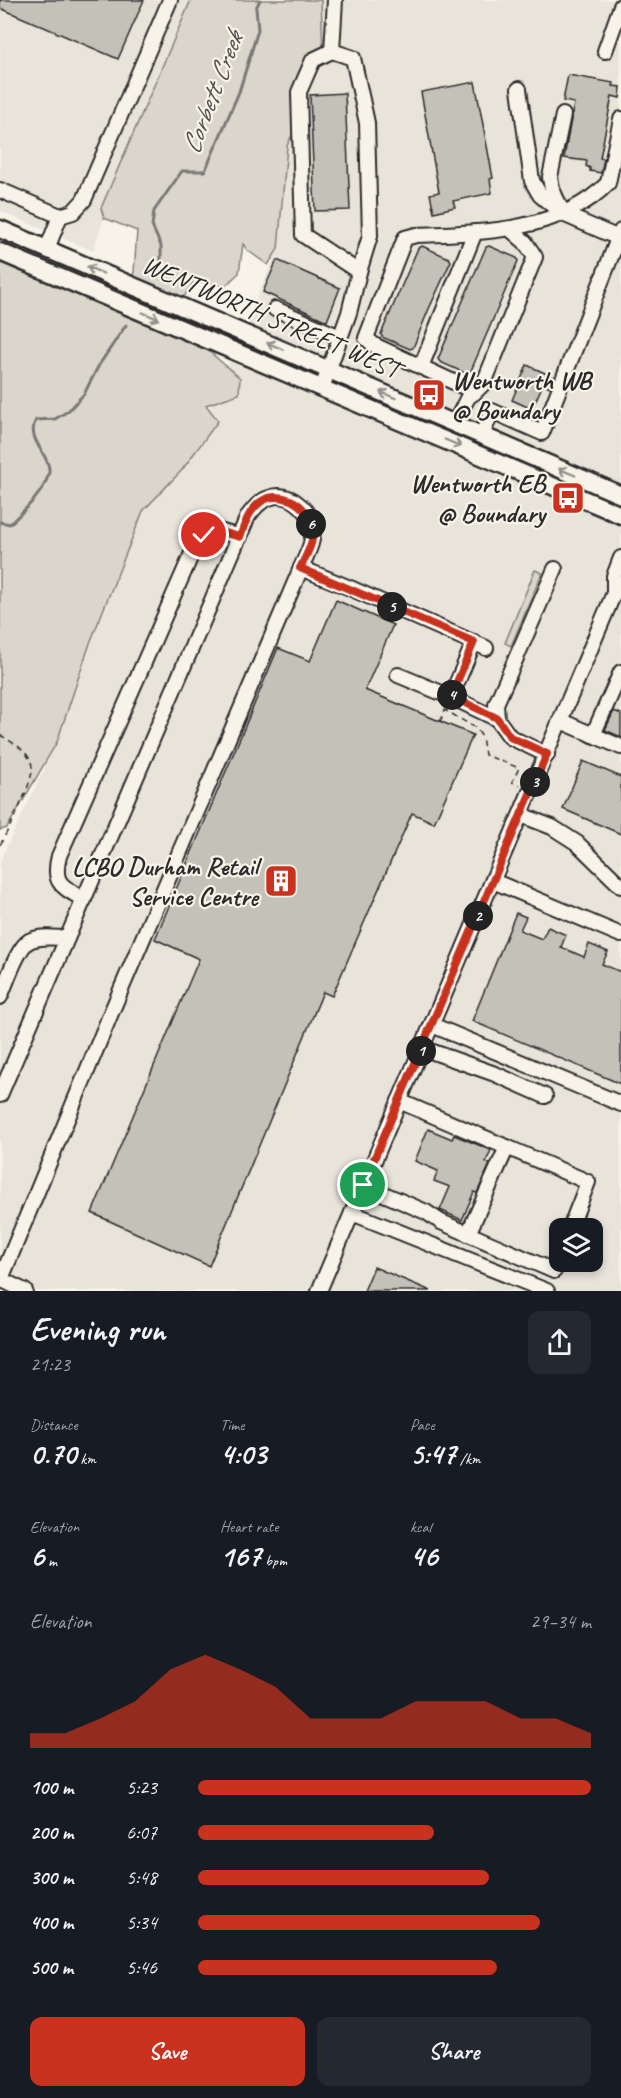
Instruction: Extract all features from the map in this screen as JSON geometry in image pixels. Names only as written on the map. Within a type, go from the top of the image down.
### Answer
[{"type":"main road","name":"WENTWORTH STREET WEST","points":[[0,230],[621,495]]},
{"type":"main road","name":"WENTWORTH STREET WEST","points":[[0,252],[621,515]]},
{"type":"street","points":[[0,190],[60,216],[73,212],[84,200],[170,0]]},
{"type":"street","points":[[332,51],[335,0]]},
{"type":"street","points":[[605,51],[621,6]]},
{"type":"street","points":[[322,388],[349,313],[370,236],[367,123],[353,58],[332,51],[312,60],[299,92],[303,235],[359,272]]},
{"type":"street","points":[[482,435],[492,411],[542,433],[620,236],[563,214],[540,195],[532,181],[519,89]]},
{"type":"street","points":[[563,115],[550,177],[552,189],[563,214]]},
{"type":"street","points":[[475,392],[374,345],[366,338],[405,238],[416,235],[510,229],[563,214],[602,190],[608,183],[621,119]]},
{"type":"street","points":[[47,249],[60,216]]},
{"type":"street","points":[[455,423],[468,397],[484,383],[535,257],[525,242],[510,229]]},
{"type":"street","points":[[421,367],[475,232]]},
{"type":"street","points":[[275,309],[340,337]]},
{"type":"street","points":[[0,1095],[248,516],[258,504],[271,497],[285,497],[297,502],[308,515],[313,529],[311,544],[1,1279],[26,1291]]},
{"type":"street","points":[[84,900],[61,885],[57,879],[56,871],[64,845],[197,542],[214,530],[240,537]]},
{"type":"street","points":[[319,1291],[618,589],[614,576],[621,558]]},
{"type":"street","points":[[300,568],[480,645],[451,696]]},
{"type":"street","points":[[497,718],[496,704],[555,569]]},
{"type":"street","points":[[593,735],[621,672]]},
{"type":"street","points":[[399,675],[497,718],[510,737],[547,754]]},
{"type":"street","points":[[561,722],[621,747]]},
{"type":"street","points":[[521,815],[552,827],[577,843],[621,886]]},
{"type":"street","points":[[493,881],[621,935]]},
{"type":"street","points":[[0,997],[21,949],[28,941],[43,937],[67,938]]},
{"type":"street","points":[[432,1025],[621,1104]]},
{"type":"street","points":[[422,1047],[546,1096]]},
{"type":"street","points":[[399,1101],[588,1182],[574,1218]]},
{"type":"street","points":[[468,1234],[507,1147]]},
{"type":"street","points":[[363,1185],[549,1269]]},
{"type":"street","points":[[352,1213],[547,1291]]},
{"type":"path","points":[[440,722],[445,710],[473,726],[482,736],[485,755],[519,768],[512,782],[525,787]]},
{"type":"path","points":[[0,735],[28,755],[32,768],[30,780],[0,845]]},
{"type":"shaded area","points":[[0,0],[191,0],[106,196],[104,218],[93,251],[0,211]]},
{"type":"shaded area","points":[[191,0],[321,0],[323,50],[307,89],[306,104],[287,146],[278,249],[268,265],[247,250],[243,244],[239,273],[224,287],[206,282],[193,283],[178,306],[176,323],[240,378],[239,394],[206,405],[218,421],[182,470],[143,511],[90,643],[57,742],[7,828],[0,830],[0,252],[122,303],[134,272],[137,231],[104,218],[101,208]]},
{"type":"shaded area","points":[[321,0],[621,0],[621,1291],[0,1291],[0,861],[57,742],[90,643],[143,511],[182,470],[218,422],[209,409],[278,249],[287,146],[306,104],[307,89],[323,50]]},
{"type":"shaded area","points":[[535,570],[542,573],[511,646],[505,643]]},
{"type":"building","points":[[0,0],[144,0],[118,59],[0,8]]},
{"type":"building","points":[[568,75],[614,83],[613,86],[621,87],[620,98],[612,96],[600,158],[604,159],[601,173],[590,171],[590,168],[586,166],[587,161],[564,158],[574,103],[563,101]]},
{"type":"building","points":[[475,82],[493,178],[490,179],[492,193],[453,201],[455,207],[434,212],[430,194],[439,192],[421,92]]},
{"type":"building","points":[[345,93],[350,210],[315,211],[310,95]]},
{"type":"building","points":[[422,246],[451,261],[413,348],[410,349],[382,337],[381,334],[418,248]]},
{"type":"building","points":[[489,246],[517,258],[518,261],[470,373],[467,374],[438,359],[486,247]]},
{"type":"building","points":[[277,260],[340,288],[327,321],[263,292]]},
{"type":"building","points":[[527,365],[554,377],[550,387],[543,384],[532,409],[512,400]]},
{"type":"building","name":"LCBO Durham Retail Service Centre","points":[[336,600],[393,625],[365,690],[473,735],[434,823],[412,813],[332,996],[323,992],[209,1266],[92,1213],[199,959],[155,939],[278,648],[310,661]]},
{"type":"building","points":[[614,711],[621,714],[621,737],[605,730]]},
{"type":"building","points":[[583,761],[621,777],[621,834],[563,809]]},
{"type":"building","points":[[516,913],[526,917],[520,930],[542,939],[548,927],[566,935],[561,947],[584,957],[589,944],[608,952],[602,964],[621,972],[621,1084],[472,1021]]},
{"type":"building","points":[[428,1129],[452,1139],[454,1135],[491,1150],[486,1162],[490,1164],[462,1220],[440,1210],[450,1187],[434,1181],[438,1171],[415,1161]]},
{"type":"building","points":[[374,1267],[431,1291],[364,1291]]},
{"type":"waterway","name":"Corbett Creek","points":[[157,277],[161,267],[161,246],[152,226],[154,211],[182,171],[205,171],[239,92],[258,30],[256,8],[260,0]]},
{"type":"waterway","name":"Corbett Creek","points":[[0,522],[10,524],[27,508],[48,476],[47,462],[34,435],[33,427],[36,420],[55,419],[68,411],[84,394],[99,365],[126,325]]},
{"type":"place","name":"Wentworth WB @ Boundary","points":[[429,395]]},
{"type":"place","name":"Wentworth EB @ Boundary","points":[[568,498]]},
{"type":"place","name":"LCBO Durham Retail Service Centre","points":[[281,881]]},
{"type":"route","points":[[204,535],[214,530],[240,537],[248,516],[258,504],[271,497],[285,497],[297,502],[308,515],[313,529],[311,544],[300,568],[474,642],[451,696],[497,718],[510,737],[547,754],[363,1185]]}]
